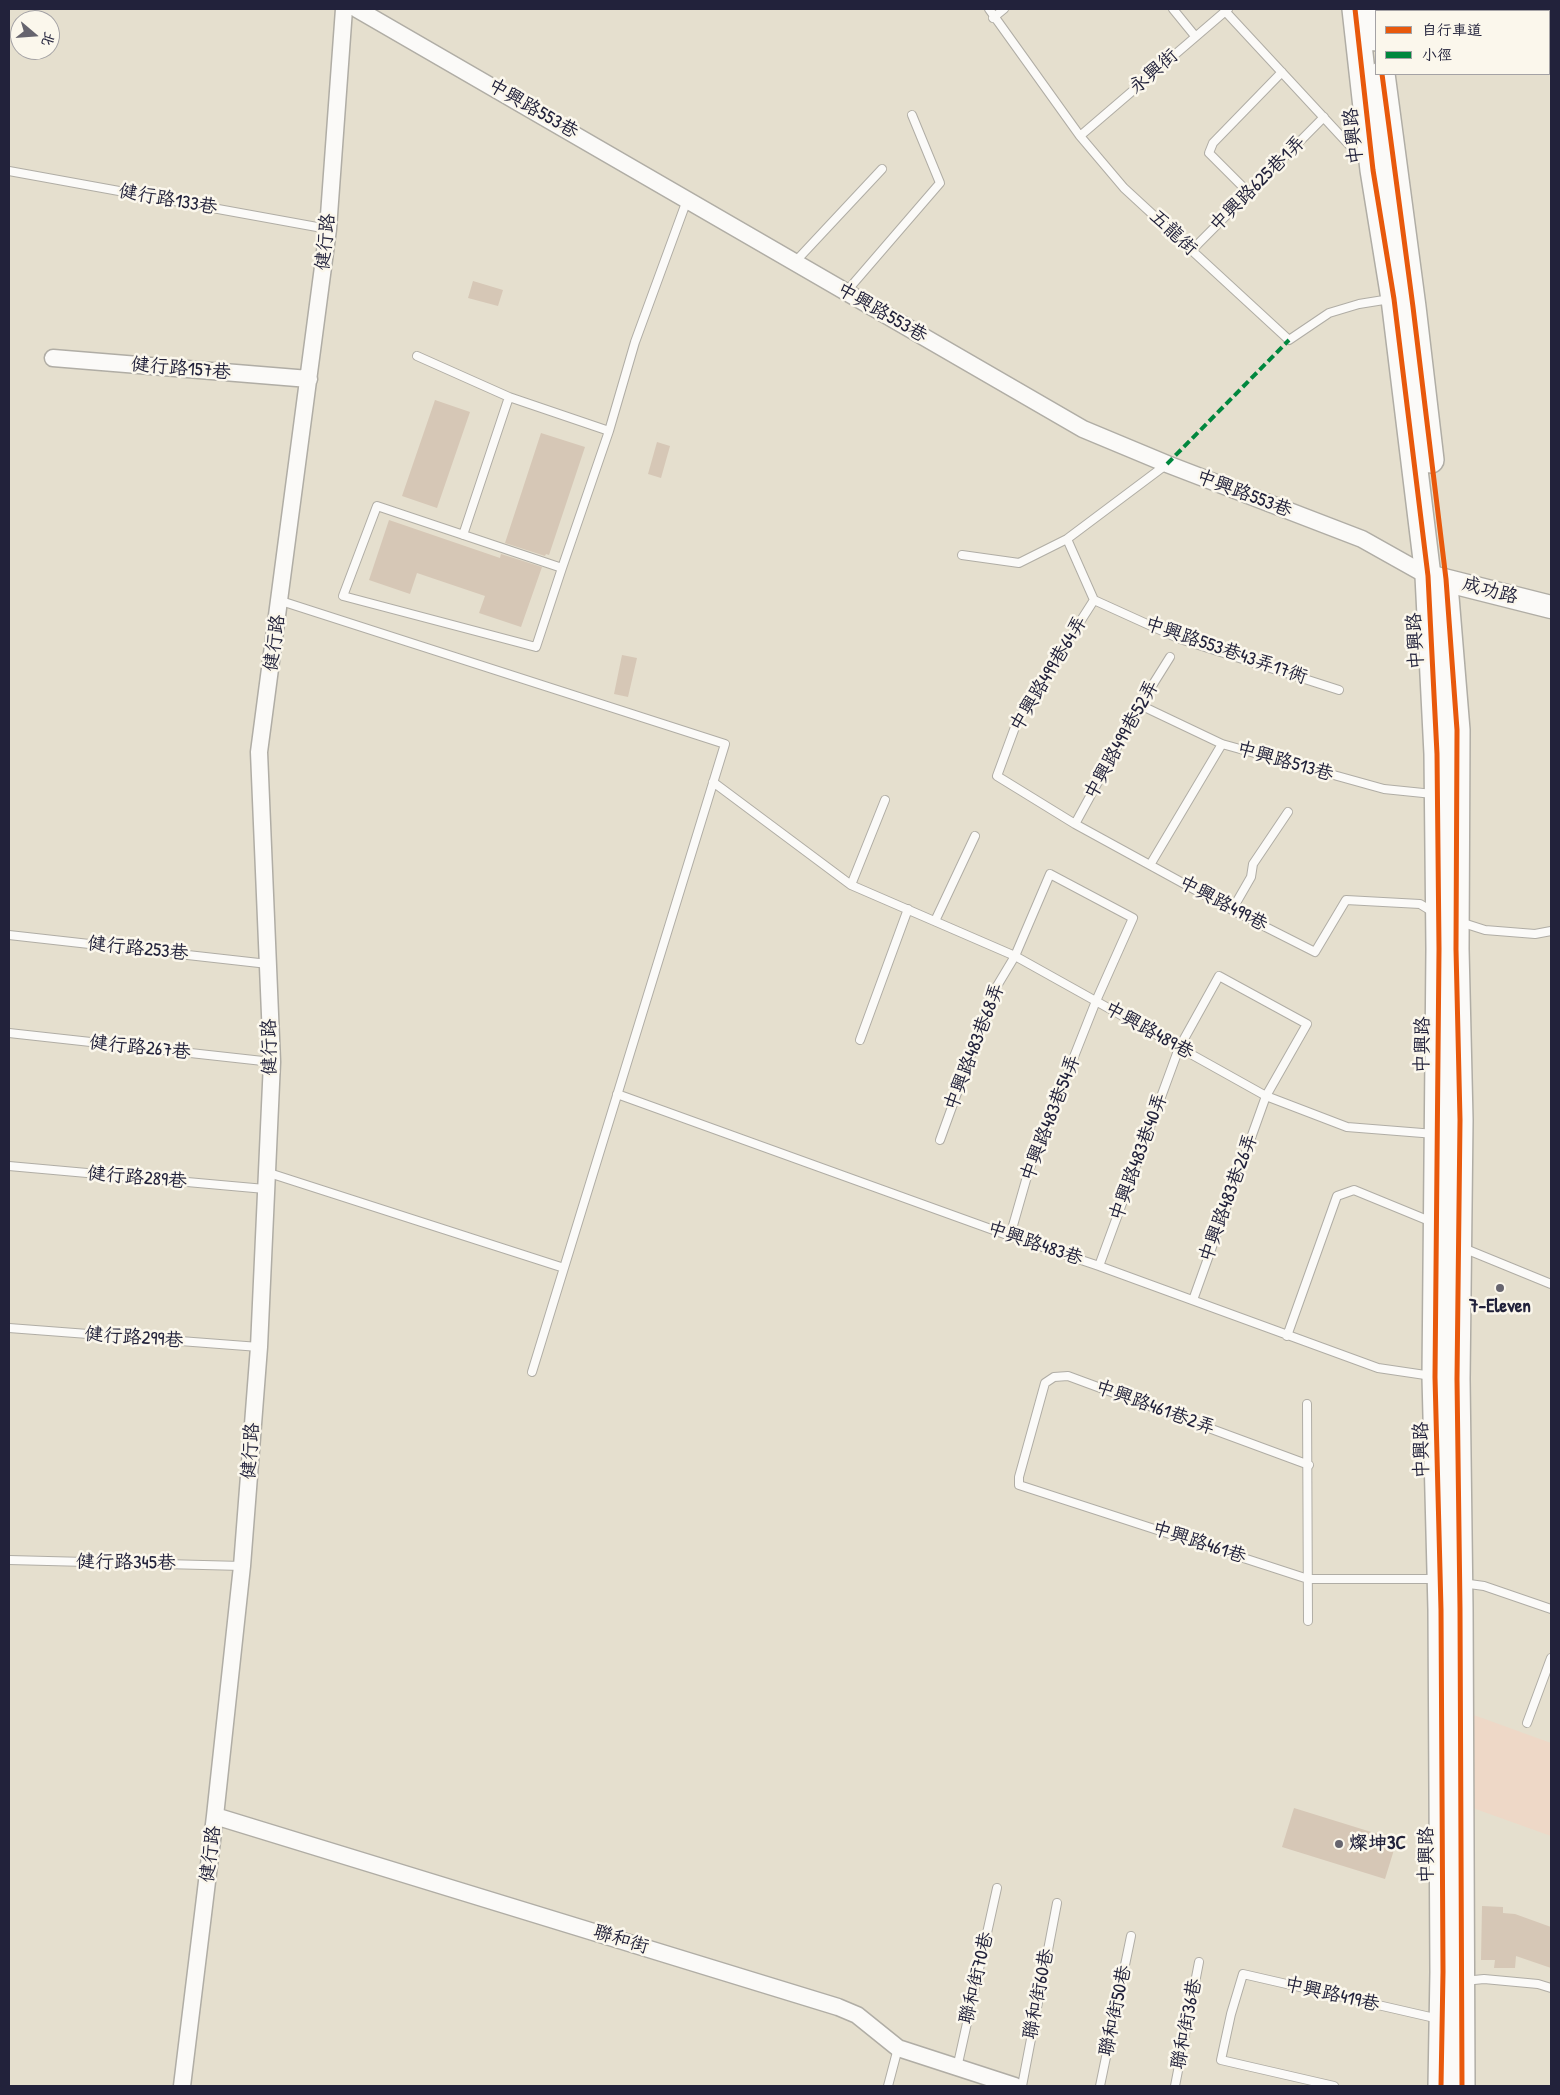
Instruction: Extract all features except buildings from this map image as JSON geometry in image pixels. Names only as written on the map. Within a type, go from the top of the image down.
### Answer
[{"type":"main road","name":"中興路","points":[[1355,9],[1372,170],[1403,297]]},
{"type":"main road","points":[[1372,9],[1375,31]]},
{"type":"main road","name":"中興路","points":[[1382,75],[1403,297],[1456,730],[1448,918],[1448,1134],[1445,1241],[1450,1581],[1452,2022],[1462,2086]]},
{"type":"main road","name":"中興路","points":[[1437,578],[1438,794],[1448,918]]},
{"type":"main road","name":"中興路","points":[[1441,2086],[1452,2022]]},
{"type":"street","name":"健行路","points":[[182,2086],[216,1816],[242,1566],[259,1347],[272,1062],[259,752],[281,601],[328,229],[344,9]]},
{"type":"street","name":"中興路553巷","points":[[357,9],[688,198],[794,263],[1083,428],[1167,464],[1362,539],[1437,578]]},
{"type":"street","name":"健行路157巷","points":[[53,358],[309,379]]},
{"type":"street","name":"成功路","points":[[1437,578],[1551,607]]},
{"type":"street","name":"聯和街","points":[[216,1816],[838,2007],[857,2015],[898,2048],[1015,2086]]},
{"type":"lane","name":"五龍街","points":[[989,9],[1080,136],[1124,188],[1289,340],[1329,313],[1359,304],[1403,297]]},
{"type":"lane","points":[[994,18],[1004,9]]},
{"type":"lane","points":[[1173,9],[1195,36]]},
{"type":"lane","points":[[1550,9],[1551,15]]},
{"type":"lane","points":[[1226,10],[1372,170]]},
{"type":"lane","name":"永興街","points":[[1080,136],[1226,10]]},
{"type":"lane","points":[[1249,192],[1209,153],[1212,142],[1282,72]]},
{"type":"lane","points":[[846,292],[940,183],[912,115]]},
{"type":"lane","name":"中興路625巷1弄","points":[[1192,250],[1324,117]]},
{"type":"lane","points":[[794,263],[882,169]]},
{"type":"lane","name":"健行路133巷","points":[[9,171],[328,229]]},
{"type":"lane","points":[[562,568],[377,506],[343,596],[536,647],[608,431],[635,342],[688,198]]},
{"type":"lane","points":[[417,356],[509,397],[608,431]]},
{"type":"lane","points":[[463,535],[509,397]]},
{"type":"lane","points":[[962,555],[1019,563],[1067,539],[1167,464]]},
{"type":"lane","points":[[1067,539],[1094,600]]},
{"type":"lane","name":"中興路553巷43弄17衖","points":[[1094,600],[1180,639],[1339,690]]},
{"type":"lane","name":"中興路499巷64弄","points":[[997,776],[1018,720],[1094,600]]},
{"type":"lane","points":[[281,601],[724,744],[532,1372]]},
{"type":"lane","name":"中興路499巷52弄","points":[[1075,824],[1140,705],[1170,657]]},
{"type":"lane","name":"中興路513巷","points":[[1140,705],[1222,744],[1384,789],[1438,794]]},
{"type":"lane","points":[[1150,865],[1222,744]]},
{"type":"lane","name":"中興路499巷","points":[[997,776],[1075,824],[1232,910],[1315,952],[1346,900],[1420,904],[1448,918]]},
{"type":"lane","name":"中興路489巷","points":[[713,782],[851,885],[1015,956],[1266,1096],[1346,1127],[1448,1134]]},
{"type":"lane","points":[[851,885],[885,800]]},
{"type":"lane","points":[[1232,910],[1251,876],[1253,864],[1288,812]]},
{"type":"lane","points":[[935,921],[975,836]]},
{"type":"lane","name":"中興路483巷68弄","points":[[940,1140],[994,991],[1015,956],[1050,874],[1094,896]]},
{"type":"lane","name":"中興路483巷54弄","points":[[1010,1236],[1028,1174],[1096,1001],[1133,918],[1094,896]]},
{"type":"lane","points":[[860,1040],[908,909]]},
{"type":"lane","points":[[1448,918],[1485,930],[1535,934],[1551,931]]},
{"type":"lane","name":"健行路253巷","points":[[9,934],[268,964]]},
{"type":"lane","name":"中興路483巷40弄","points":[[1099,1266],[1179,1048],[1219,976],[1255,997]]},
{"type":"lane","name":"中興路483巷26弄","points":[[1193,1300],[1266,1096],[1307,1024],[1255,997]]},
{"type":"lane","name":"健行路267巷","points":[[9,1033],[272,1062]]},
{"type":"lane","name":"中興路483巷","points":[[617,1094],[1378,1368],[1446,1378]]},
{"type":"lane","name":"健行路289巷","points":[[9,1166],[265,1189]]},
{"type":"lane","points":[[266,1172],[564,1268]]},
{"type":"lane","points":[[1287,1336],[1337,1196],[1354,1190],[1445,1241],[1551,1284]]},
{"type":"lane","name":"健行路299巷","points":[[9,1328],[259,1347]]},
{"type":"lane","name":"中興路461巷2弄","points":[[1033,1429],[1045,1383],[1054,1377],[1068,1376],[1309,1465]]},
{"type":"lane","points":[[1307,1404],[1309,1465],[1308,1621]]},
{"type":"lane","name":"中興路461巷","points":[[1033,1429],[1019,1477],[1019,1485],[1308,1579],[1450,1581],[1484,1586],[1551,1609]]},
{"type":"lane","name":"健行路345巷","points":[[9,1560],[242,1566]]},
{"type":"lane","points":[[1528,1723],[1551,1658]]},
{"type":"lane","name":"聯和街70巷","points":[[957,2068],[997,1888]]},
{"type":"lane","name":"聯和街60巷","points":[[1022,2086],[1057,1903]]},
{"type":"lane","name":"聯和街50巷","points":[[1100,2086],[1131,1936]]},
{"type":"lane","name":"聯和街36巷","points":[[1175,2086],[1199,1962]]},
{"type":"lane","name":"中興路419巷","points":[[1334,2086],[1221,2060],[1231,2014],[1243,1974],[1452,2022]]},
{"type":"lane","points":[[1452,1982],[1484,1979],[1538,1984],[1551,1988]]},
{"type":"lane","points":[[888,2086],[898,2048]]},
{"type":"shaded area","points":[[1471,1714],[1551,1743],[1551,1836],[1470,1807]]},
{"type":"marked path","points":[[1167,464],[1289,340]]},
{"type":"cycle path","points":[[1355,9],[1373,170],[1394,299],[1428,576],[1437,754],[1439,949],[1435,1377],[1441,1610],[1443,1972],[1441,2086]]},
{"type":"cycle path","points":[[1382,75],[1446,579],[1457,730],[1456,949],[1460,1120],[1457,1379],[1462,2086]]},
{"type":"place","name":"7-Eleven","points":[[1500,1288]]},
{"type":"place","name":"燦坤3C","points":[[1339,1844]]}]
